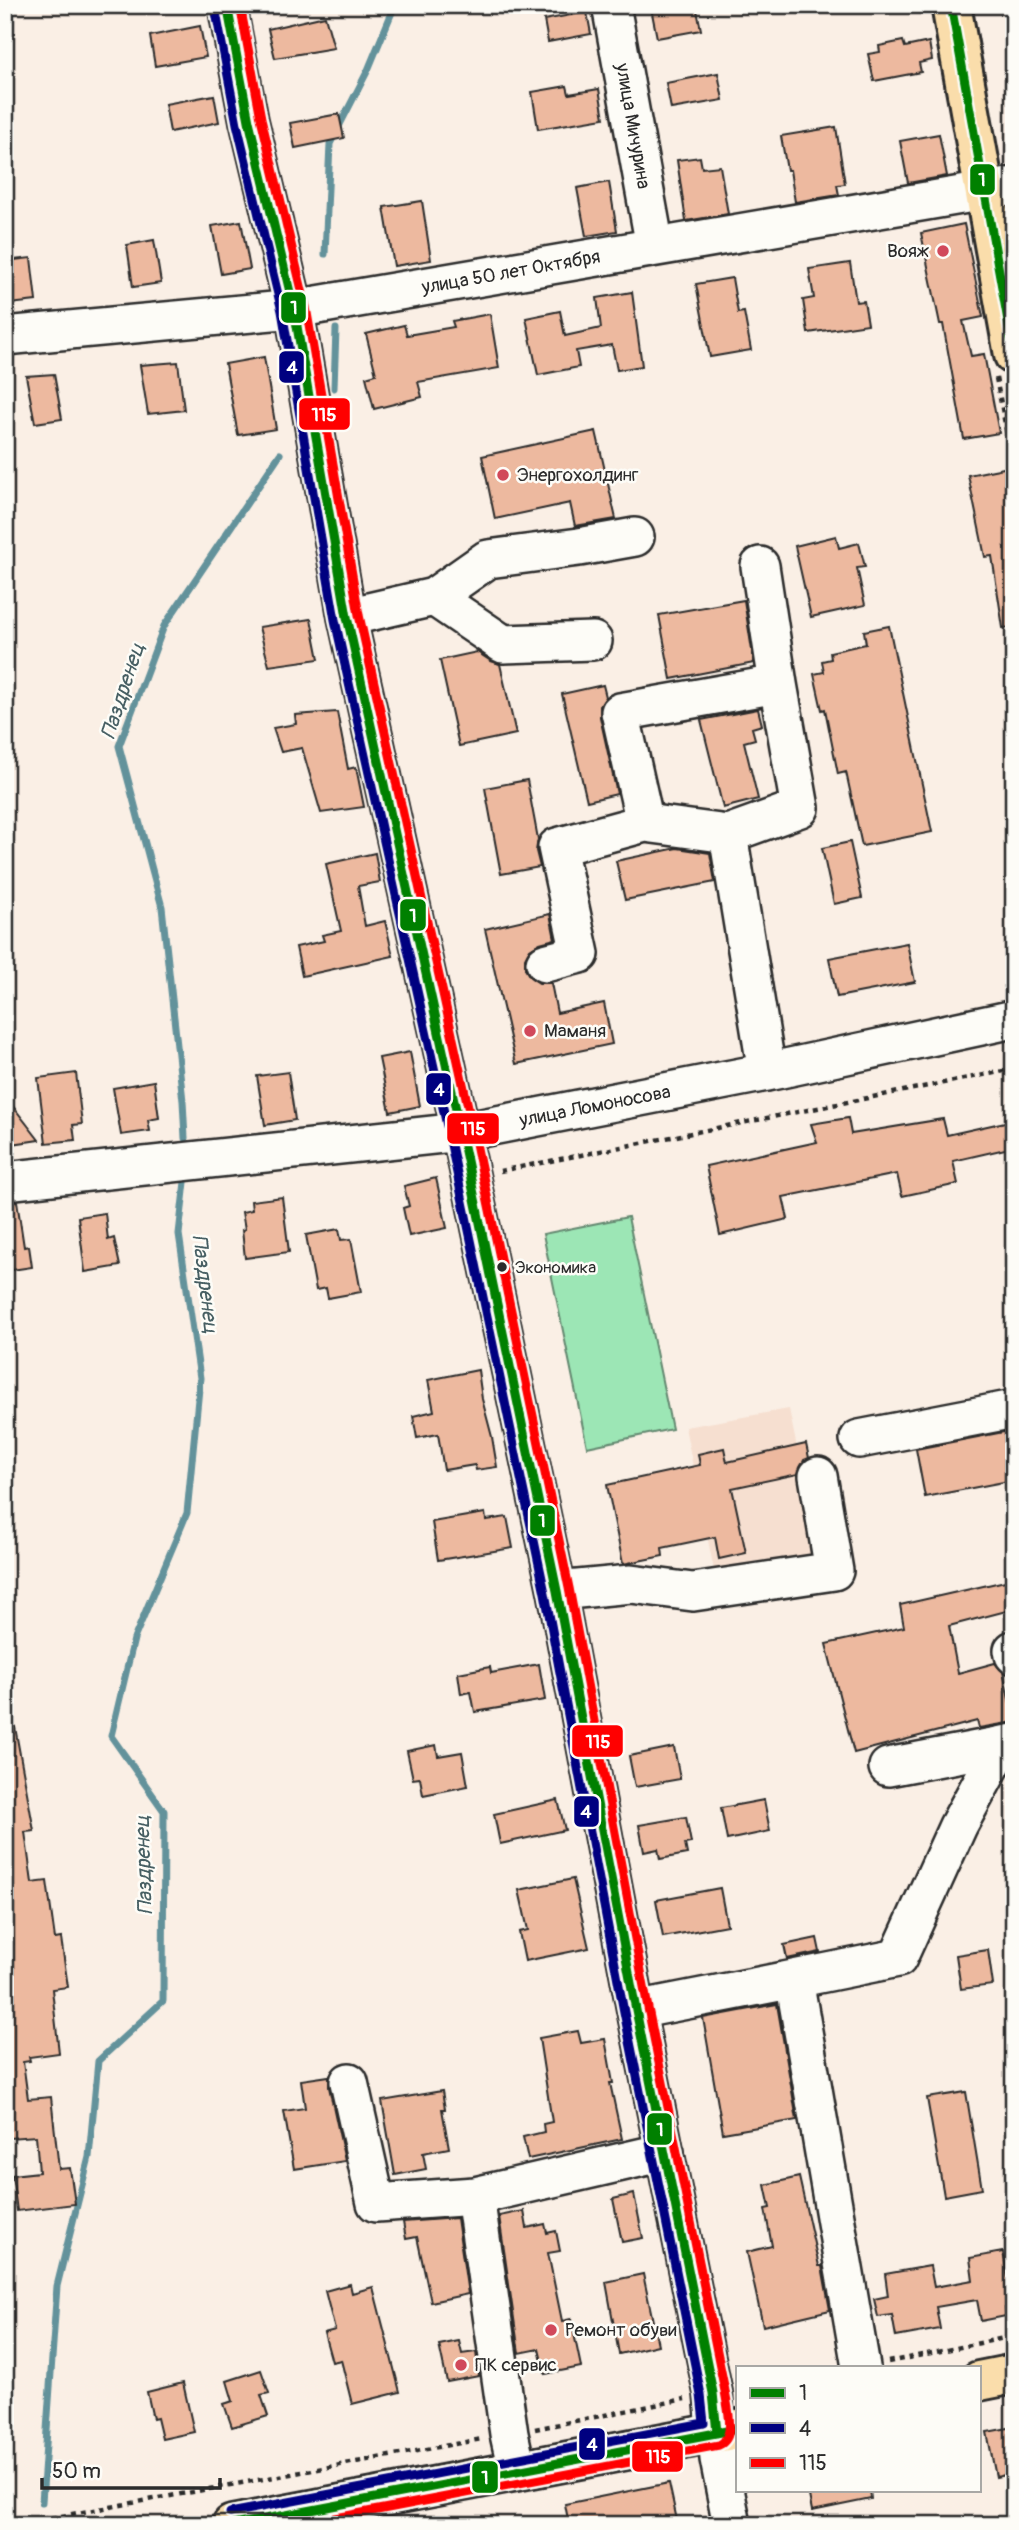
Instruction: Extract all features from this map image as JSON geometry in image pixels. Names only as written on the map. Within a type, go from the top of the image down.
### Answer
[{"type":"main road","points":[[951,5],[999,190],[1014,355]]},
{"type":"main road","points":[[981,2381],[1014,2374]]},
{"type":"main road","points":[[232,2525],[513,2452],[727,2431]]},
{"type":"street","points":[[227,5],[249,121],[294,309],[347,617],[461,1132],[557,1591],[636,2010],[713,2393],[727,2431],[719,2459],[732,2525]]},
{"type":"street","name":"улица Мичурина","points":[[611,5],[655,247]]},
{"type":"street","name":"улица 50 лет Октября","points":[[5,336],[294,309],[999,190]]},
{"type":"street","points":[[347,617],[434,597],[488,559],[635,537]]},
{"type":"street","points":[[545,963],[580,954],[557,846],[645,823],[728,834],[800,808],[760,566]]},
{"type":"street","points":[[434,597],[503,643],[593,641]]},
{"type":"street","points":[[645,823],[620,712],[778,684]]},
{"type":"street","points":[[728,834],[767,1072]]},
{"type":"street","name":"улица Ломоносова","points":[[5,1181],[461,1132],[1014,1020]]},
{"type":"street","points":[[859,1438],[1014,1409]]},
{"type":"street","points":[[557,1591],[631,1584],[694,1592],[834,1571],[818,1476]]},
{"type":"street","points":[[636,2010],[898,1958],[958,1826],[1008,1744]]},
{"type":"street","points":[[888,1768],[1008,1744]]},
{"type":"street","points":[[794,1979],[874,2365]]},
{"type":"street","points":[[349,2082],[376,2203],[475,2196],[665,2152]]},
{"type":"street","points":[[475,2196],[513,2452]]},
{"type":"path","points":[[500,1171],[1014,1069]]},
{"type":"path","points":[[874,2365],[1014,2336]]},
{"type":"path","points":[[12,2525],[513,2452],[713,2393]]},
{"type":"shaded area","points":[[789,1409],[820,1560],[716,1580],[685,1427]]},
{"type":"green space","points":[[628,1217],[672,1429],[587,1447],[543,1234]]},
{"type":"building","points":[[696,5],[701,30],[657,38],[651,8]]},
{"type":"building","points":[[587,12],[591,34],[548,42],[544,20]]},
{"type":"building","points":[[325,16],[334,48],[275,58],[268,29]]},
{"type":"building","points":[[200,26],[206,57],[155,66],[150,36]]},
{"type":"building","points":[[903,41],[905,47],[929,42],[932,60],[919,63],[921,72],[874,81],[868,54],[880,52],[879,46]]},
{"type":"building","points":[[718,73],[723,100],[671,109],[666,83]]},
{"type":"building","points":[[567,86],[569,94],[599,89],[604,118],[538,129],[532,92]]},
{"type":"building","points":[[214,95],[219,122],[170,132],[165,104]]},
{"type":"building","points":[[339,114],[344,138],[295,148],[290,123]]},
{"type":"building","points":[[836,127],[845,184],[837,185],[839,195],[795,202],[781,136]]},
{"type":"building","points":[[939,134],[947,176],[908,183],[900,141]]},
{"type":"building","points":[[700,157],[702,168],[720,166],[728,214],[686,221],[677,160]]},
{"type":"building","points":[[609,182],[617,231],[586,236],[577,188]]},
{"type":"building","points":[[422,201],[431,260],[394,266],[384,207]]},
{"type":"building","points":[[241,221],[250,269],[221,274],[212,226]]},
{"type":"building","points":[[964,224],[983,317],[963,321],[971,356],[984,354],[999,433],[964,439],[943,324],[940,324],[921,233]]},
{"type":"building","points":[[154,240],[161,283],[133,287],[127,245]]},
{"type":"building","points":[[31,258],[36,301],[10,304],[5,261]]},
{"type":"building","points":[[850,263],[856,302],[864,301],[868,324],[808,333],[803,300],[814,298],[809,269]]},
{"type":"building","points":[[732,278],[738,313],[744,312],[751,350],[710,357],[696,284]]},
{"type":"building","points":[[632,292],[642,366],[617,370],[612,345],[576,351],[579,367],[538,375],[526,318],[560,311],[565,336],[601,328],[597,298]]},
{"type":"building","points":[[490,314],[499,368],[418,382],[422,397],[374,409],[366,377],[376,374],[366,334],[404,325],[407,335],[454,327],[452,321]]},
{"type":"building","points":[[264,357],[276,429],[238,435],[225,364]]},
{"type":"building","points":[[178,362],[184,410],[148,414],[140,365]]},
{"type":"building","points":[[54,374],[62,419],[35,423],[26,376]]},
{"type":"building","points":[[596,431],[616,519],[575,526],[570,503],[495,519],[482,456]]},
{"type":"building","points":[[1009,467],[1014,491],[1014,627],[1003,628],[992,556],[985,557],[968,475]]},
{"type":"building","points":[[836,536],[839,548],[859,543],[865,567],[857,568],[865,605],[811,617],[795,546]]},
{"type":"building","points":[[744,600],[754,663],[671,679],[659,615]]},
{"type":"building","points":[[311,619],[319,659],[269,666],[259,627]]},
{"type":"building","points":[[889,626],[932,832],[862,846],[846,772],[838,774],[825,709],[822,710],[814,674],[824,672],[822,661],[831,659],[830,652],[866,644],[864,631]]},
{"type":"building","points":[[477,652],[500,664],[516,734],[459,746],[440,660]]},
{"type":"building","points":[[603,685],[606,697],[600,706],[600,717],[617,794],[587,801],[562,694]]},
{"type":"building","points":[[758,709],[762,725],[752,728],[755,739],[744,742],[758,799],[723,808],[701,720]]},
{"type":"building","points":[[337,712],[348,769],[356,767],[364,807],[321,813],[302,748],[281,752],[273,728],[296,724],[295,715]]},
{"type":"building","points":[[527,780],[538,839],[536,851],[540,867],[501,874],[485,788]]},
{"type":"building","points":[[850,842],[862,898],[834,904],[822,848]]},
{"type":"building","points":[[677,848],[710,853],[715,882],[625,900],[616,861]]},
{"type":"building","points":[[375,853],[380,882],[358,886],[365,926],[385,921],[393,956],[302,976],[296,947],[324,941],[322,935],[341,931],[326,864]]},
{"type":"building","points":[[550,914],[555,939],[530,949],[525,958],[525,969],[530,977],[539,983],[551,983],[557,1013],[604,1003],[612,1044],[516,1064],[485,929]]},
{"type":"building","points":[[907,943],[915,982],[837,997],[829,958]]},
{"type":"building","points":[[410,1052],[420,1106],[390,1112],[379,1058]]},
{"type":"building","points":[[288,1072],[295,1120],[265,1125],[257,1076]]},
{"type":"building","points":[[76,1073],[82,1124],[73,1125],[75,1140],[46,1143],[38,1078]]},
{"type":"building","points":[[154,1081],[159,1118],[148,1120],[150,1131],[121,1135],[113,1088]]},
{"type":"building","points":[[5,1096],[39,1140],[5,1145]]},
{"type":"building","points":[[848,1118],[851,1134],[943,1119],[947,1135],[1014,1120],[1014,1147],[953,1161],[958,1184],[902,1196],[897,1174],[783,1197],[788,1219],[720,1235],[706,1166],[817,1142],[811,1124]]},
{"type":"building","points":[[436,1178],[447,1228],[409,1236],[403,1208],[409,1206],[404,1186]]},
{"type":"building","points":[[282,1197],[289,1252],[245,1258],[242,1212],[252,1210],[251,1201]]},
{"type":"building","points":[[17,1201],[24,1247],[29,1246],[32,1267],[5,1271],[5,1202]]},
{"type":"building","points":[[105,1213],[108,1240],[114,1238],[120,1266],[85,1272],[78,1217]]},
{"type":"building","points":[[339,1229],[341,1240],[351,1239],[361,1292],[328,1298],[326,1288],[316,1290],[306,1235]]},
{"type":"building","points":[[478,1370],[497,1467],[476,1470],[475,1465],[444,1470],[438,1434],[417,1438],[413,1416],[434,1411],[428,1380]]},
{"type":"building","points":[[1014,1430],[1014,1480],[925,1497],[916,1449]]},
{"type":"building","points":[[806,1444],[809,1458],[804,1460],[798,1474],[732,1488],[746,1553],[719,1559],[715,1537],[662,1548],[663,1556],[623,1564],[607,1485],[700,1465],[698,1454],[724,1448],[727,1462]]},
{"type":"building","points":[[485,1513],[486,1520],[507,1517],[513,1548],[438,1560],[432,1522]]},
{"type":"building","points":[[1014,1579],[1014,1609],[949,1626],[958,1673],[995,1663],[1003,1672],[1014,1722],[979,1728],[977,1721],[854,1753],[826,1644],[904,1627],[900,1605]]},
{"type":"building","points":[[539,1664],[545,1700],[475,1712],[471,1692],[461,1694],[458,1673],[490,1667],[491,1673]]},
{"type":"building","points":[[15,1727],[34,1831],[25,1832],[32,1883],[47,1881],[55,1939],[61,1938],[68,1987],[52,1989],[59,2053],[29,2057],[30,2061],[23,2062],[28,2099],[51,2097],[59,2169],[70,2168],[75,2204],[17,2211],[12,2175],[39,2172],[36,2136],[9,2138],[5,2106],[5,1945],[13,1944],[7,1907],[5,1908],[5,1728]]},
{"type":"building","points":[[436,1745],[438,1756],[462,1752],[468,1786],[423,1795],[420,1778],[413,1779],[407,1751]]},
{"type":"building","points":[[674,1747],[680,1779],[635,1787],[629,1756]]},
{"type":"building","points":[[558,1800],[565,1830],[500,1844],[494,1814]]},
{"type":"building","points":[[764,1800],[770,1831],[727,1840],[721,1808]]},
{"type":"building","points":[[686,1817],[691,1843],[685,1844],[687,1854],[660,1859],[658,1849],[644,1852],[639,1825]]},
{"type":"building","points":[[573,1879],[589,1948],[525,1961],[519,1932],[528,1930],[519,1890]]},
{"type":"building","points":[[720,1888],[727,1925],[663,1937],[656,1900]]},
{"type":"building","points":[[817,1938],[820,1952],[787,1959],[784,1945]]},
{"type":"building","points":[[988,1950],[993,1985],[961,1989],[956,1955]]},
{"type":"building","points":[[777,2004],[797,2120],[723,2133],[703,2018]]},
{"type":"building","points":[[578,2031],[581,2043],[605,2039],[613,2083],[610,2083],[622,2139],[528,2159],[523,2137],[544,2132],[543,2124],[552,2122],[539,2038]]},
{"type":"building","points":[[329,2076],[345,2161],[294,2169],[284,2111],[305,2108],[301,2080]]},
{"type":"building","points":[[442,2091],[445,2109],[442,2109],[449,2148],[423,2153],[426,2169],[395,2175],[382,2101]]},
{"type":"building","points":[[966,2092],[982,2189],[944,2196],[927,2098]]},
{"type":"building","points":[[799,2177],[819,2266],[822,2266],[830,2310],[763,2326],[747,2252],[772,2246],[765,2209],[770,2208],[765,2185]]},
{"type":"building","points":[[634,2194],[643,2238],[622,2242],[613,2199]]},
{"type":"building","points":[[524,2211],[527,2228],[545,2224],[547,2233],[556,2231],[560,2251],[548,2253],[562,2321],[571,2319],[581,2367],[545,2374],[539,2349],[519,2353],[499,2216]]},
{"type":"building","points":[[457,2218],[468,2294],[431,2302],[417,2237],[406,2239],[403,2222]]},
{"type":"building","points":[[1003,2252],[1013,2306],[1005,2308],[1006,2316],[981,2321],[977,2300],[936,2307],[940,2329],[896,2337],[892,2315],[878,2317],[874,2299],[888,2296],[885,2274],[930,2266],[934,2287],[973,2280],[970,2258]]},
{"type":"building","points":[[643,2274],[658,2345],[619,2354],[606,2282]]},
{"type":"building","points":[[350,2284],[352,2293],[373,2287],[400,2392],[352,2404],[341,2360],[332,2362],[324,2333],[335,2330],[325,2291]]},
{"type":"building","name":"ПК сервис","points":[[459,2341],[462,2354],[476,2352],[479,2376],[447,2382],[439,2345]]},
{"type":"building","points":[[261,2370],[269,2393],[261,2395],[268,2416],[232,2427],[224,2404],[233,2401],[227,2381]]},
{"type":"building","points":[[183,2383],[194,2432],[162,2439],[157,2418],[153,2419],[147,2392]]},
{"type":"building","points":[[1014,2427],[1014,2473],[996,2477],[987,2432]]},
{"type":"building","points":[[669,2483],[678,2525],[569,2525],[565,2504]]},
{"type":"building","points":[[808,2492],[870,2492],[871,2499],[812,2511]]},
{"type":"waterway","name":"Паздренец","points":[[325,254],[330,144],[368,70],[395,5]]},
{"type":"waterway","name":"Паздренец","points":[[334,388],[336,329]]},
{"type":"waterway","name":"Паздренец","points":[[185,1138],[162,907],[119,746],[164,626],[280,454]]},
{"type":"waterway","name":"Паздренец","points":[[42,2502],[57,2286],[89,2157],[98,2061],[163,2001],[164,1811],[111,1736],[134,1639],[187,1513],[200,1378],[179,1234],[185,1182]]},
{"type":"transit line","name":"1","points":[[227,5],[249,121],[294,309],[347,617],[461,1132],[557,1591],[636,2010],[713,2393],[717,2433]]},
{"type":"transit line","name":"115","points":[[240,5],[261,118],[306,307],[359,615],[473,1129],[569,1588],[648,2008],[730,2421],[728,2435],[719,2445],[299,2525]]},
{"type":"transit line","name":"1","points":[[951,5],[1014,354]]},
{"type":"transit line","name":"4","points":[[215,7],[237,124],[282,311],[335,620],[449,1135],[545,1593],[624,2012],[701,2395],[704,2423],[230,2513]]},
{"type":"transit line","name":"1","points":[[233,2525],[736,2429]]},
{"type":"place","name":"Вояж","points":[[943,251]]},
{"type":"place","name":"Энергохолдинг","points":[[503,475]]},
{"type":"place","name":"Маманя","points":[[530,1031]]},
{"type":"place","name":"Экономика","points":[[502,1267]]},
{"type":"place","name":"Ремонт обуви","points":[[551,2330]]},
{"type":"place","name":"ПК сервис","points":[[461,2365]]}]
